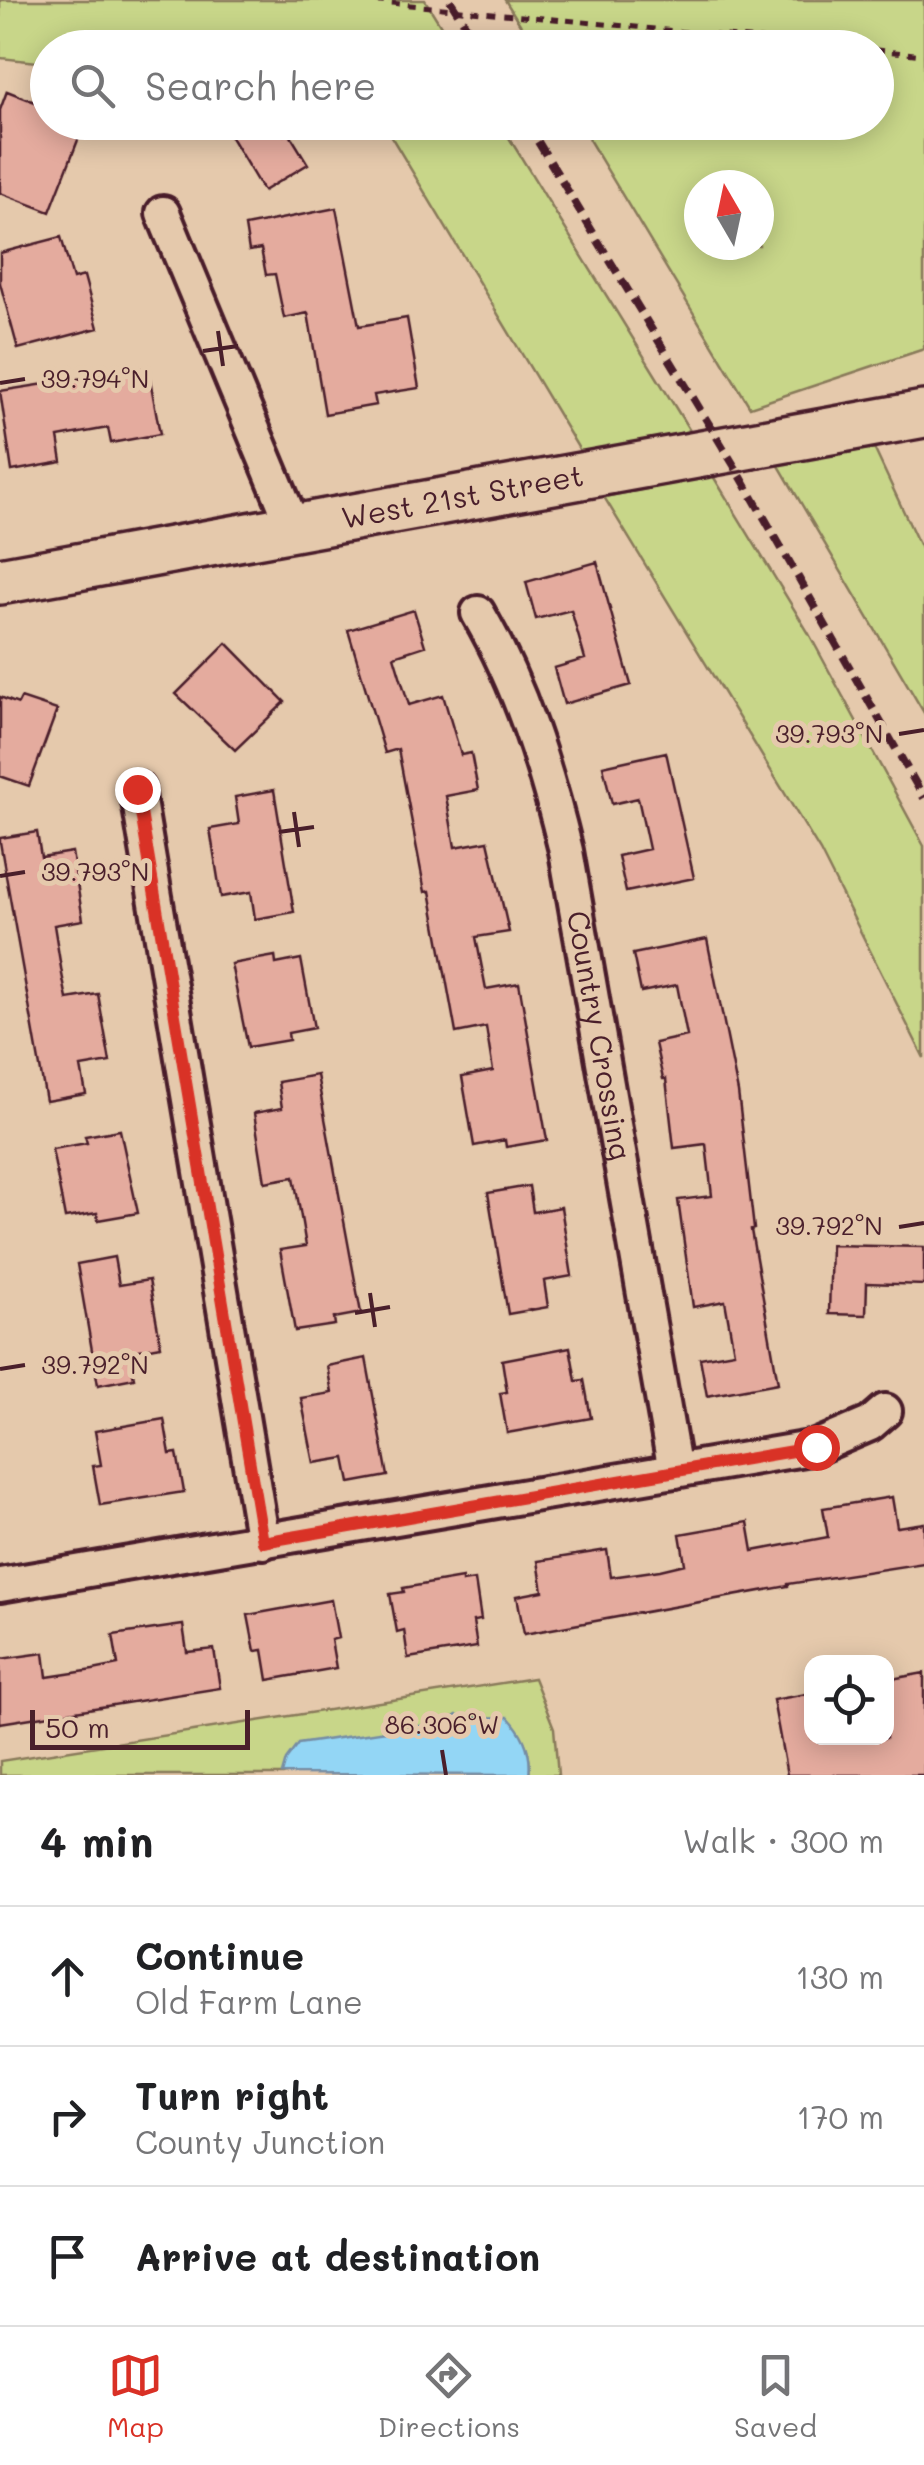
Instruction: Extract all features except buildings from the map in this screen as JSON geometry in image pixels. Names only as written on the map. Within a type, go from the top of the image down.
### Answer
[{"type":"street","points":[[163,213],[294,528]]},
{"type":"street","name":"West 21st Street","points":[[0,581],[924,414]]},
{"type":"street","name":"Country Crossing","points":[[478,613],[533,734],[566,851],[675,1471]]},
{"type":"street","points":[[137,789],[263,1542]]},
{"type":"street","points":[[0,1586],[816,1447],[870,1424],[885,1411]]},
{"type":"path","points":[[360,0],[666,30]]},
{"type":"path","points":[[894,52],[924,55]]},
{"type":"green space","points":[[0,0],[425,0],[444,30],[30,30],[30,61],[0,58]]},
{"type":"green space","points":[[505,0],[924,0],[924,349],[750,407],[589,140],[894,140],[894,30],[524,30]]},
{"type":"green space","points":[[393,140],[510,140],[690,431],[582,454]]},
{"type":"green space","points":[[874,448],[924,555],[924,713],[778,464]]},
{"type":"green space","points":[[713,476],[808,632],[924,846],[924,1058],[820,851],[604,497]]},
{"type":"green space","points":[[534,1678],[554,1728],[558,1775],[529,1775],[525,1744],[508,1718],[457,1715],[283,1775],[0,1775],[0,1761]]},
{"type":"water","points":[[457,1715],[508,1717],[525,1744],[529,1775],[282,1774],[286,1760],[298,1744],[447,1722]]},
{"type":"railway","points":[[450,0],[469,30]]},
{"type":"railway","points":[[537,140],[741,477],[924,798]]},
{"type":"route","points":[[137,789],[263,1542],[816,1447]]}]
